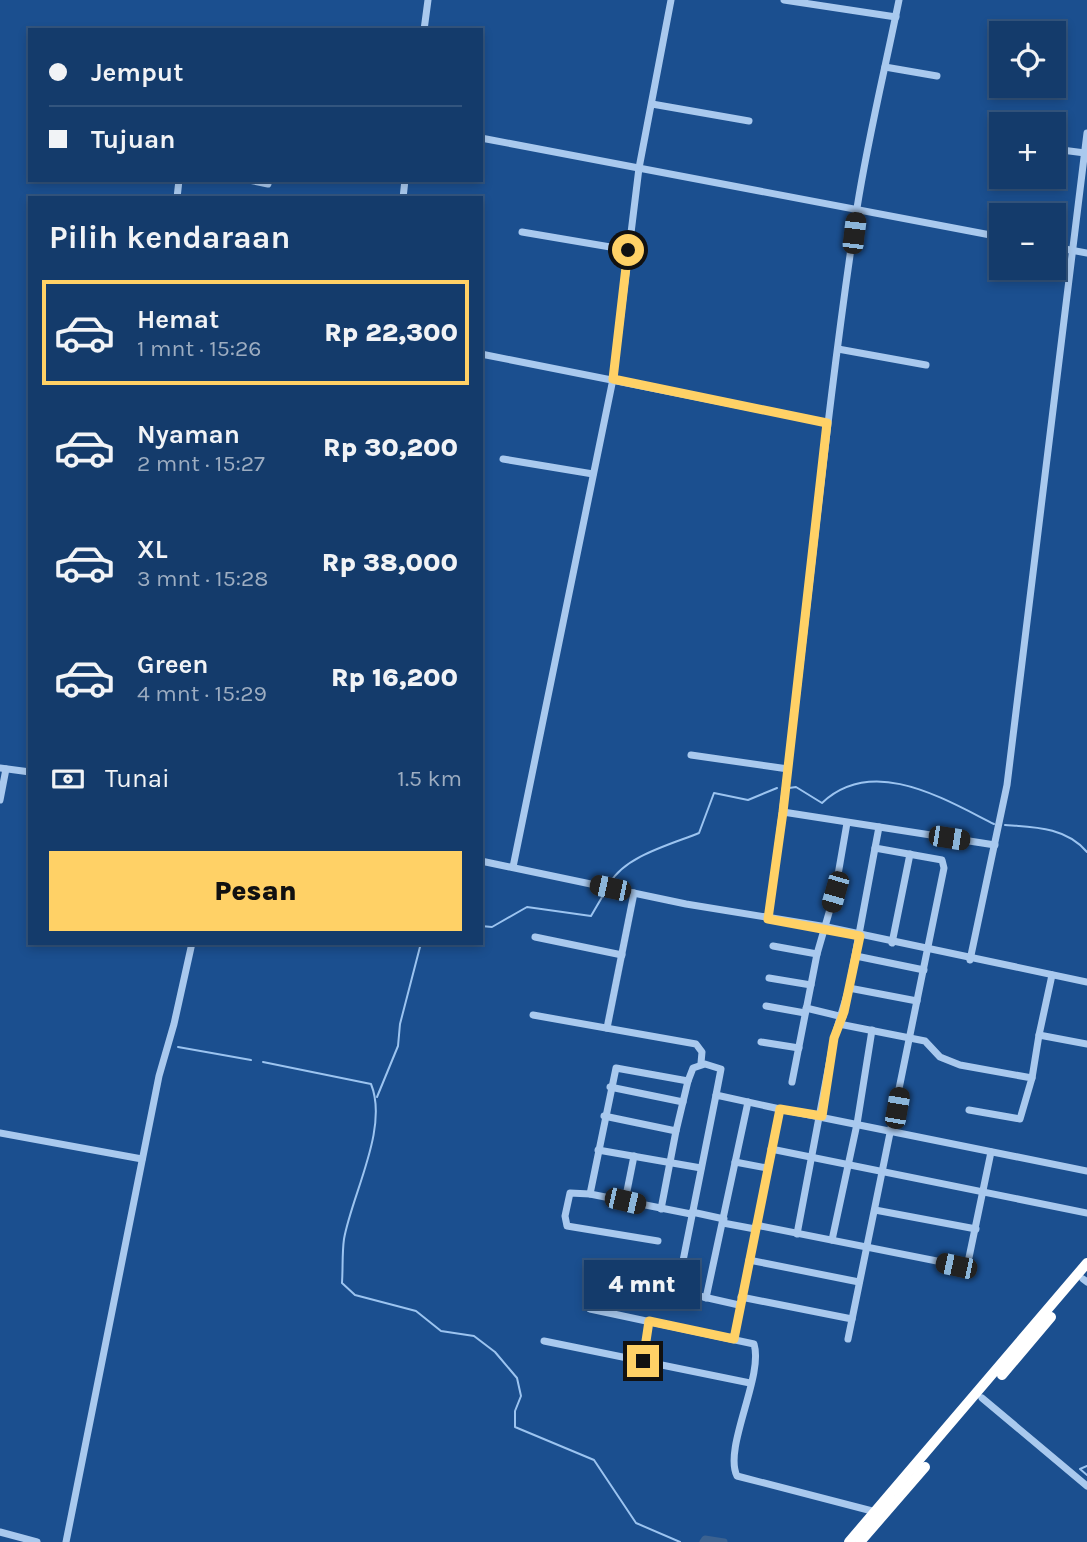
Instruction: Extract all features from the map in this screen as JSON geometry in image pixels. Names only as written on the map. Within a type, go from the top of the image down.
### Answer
[{"type":"highway","points":[[849,1542],[1087,1263]]},
{"type":"highway","points":[[860,1542],[1085,1278]]},
{"type":"street","points":[[424,28],[428,0]]},
{"type":"street","points":[[513,867],[613,379],[639,168],[671,0]]},
{"type":"street","points":[[784,0],[896,17]]},
{"type":"street","points":[[768,919],[783,812],[827,423],[857,210],[900,0]]},
{"type":"street","points":[[885,67],[937,76]]},
{"type":"street","points":[[652,104],[748,121]]},
{"type":"street","points":[[970,960],[1009,771],[1087,133]]},
{"type":"street","points":[[483,138],[989,235]]},
{"type":"street","points":[[1066,152],[1085,156]]},
{"type":"street","points":[[258,182],[268,184]]},
{"type":"street","points":[[522,232],[628,250]]},
{"type":"street","points":[[1066,249],[1087,253]]},
{"type":"street","points":[[838,349],[926,365]]},
{"type":"street","points":[[483,354],[827,423]]},
{"type":"street","points":[[503,459],[593,474]]},
{"type":"street","points":[[691,755],[788,769]]},
{"type":"street","points":[[0,800],[3,768],[28,772]]},
{"type":"street","points":[[783,812],[995,845]]},
{"type":"street","points":[[792,1082],[817,954],[827,927],[847,823]]},
{"type":"street","points":[[797,1234],[822,1116],[834,1038],[856,956],[879,827]]},
{"type":"street","points":[[848,1339],[929,951],[944,862],[875,848]]},
{"type":"street","points":[[892,943],[910,854]]},
{"type":"street","points":[[483,861],[768,919],[827,927],[970,960],[1087,982]]},
{"type":"street","points":[[607,1028],[634,893]]},
{"type":"street","points":[[535,937],[622,955]]},
{"type":"street","points":[[66,1542],[163,1057],[174,1024],[192,945]]},
{"type":"street","points":[[773,946],[817,954]]},
{"type":"street","points":[[856,956],[925,970]]},
{"type":"street","points":[[969,1110],[1020,1119],[1032,1078],[1052,975]]},
{"type":"street","points":[[769,978],[811,985]]},
{"type":"street","points":[[849,988],[917,1001]]},
{"type":"street","points":[[766,1006],[806,1011],[872,1030],[925,1041],[940,1057],[960,1065],[1032,1078]]},
{"type":"street","points":[[533,1015],[696,1044],[702,1052],[701,1063],[692,1070],[688,1081],[661,1209]]},
{"type":"street","points":[[832,1240],[857,1124],[872,1030]]},
{"type":"street","points":[[1040,1035],[1087,1044]]},
{"type":"street","points":[[761,1042],[799,1048]]},
{"type":"street","points":[[701,1063],[721,1069],[677,1291],[706,1298],[852,1319]]},
{"type":"street","points":[[590,1194],[610,1087],[618,1068],[688,1081]]},
{"type":"street","points":[[610,1087],[683,1102]]},
{"type":"street","points":[[716,1095],[1087,1171]]},
{"type":"street","points":[[706,1298],[748,1102]]},
{"type":"street","points":[[734,1339],[780,1109]]},
{"type":"street","points":[[604,1116],[676,1131]]},
{"type":"street","points":[[0,1133],[142,1159]]},
{"type":"street","points":[[771,1149],[1087,1213]]},
{"type":"street","points":[[598,1150],[701,1168]]},
{"type":"street","points":[[658,1241],[567,1226],[565,1216],[570,1193],[590,1194],[967,1267],[991,1152]]},
{"type":"street","points":[[625,1201],[634,1156]]},
{"type":"street","points":[[735,1162],[767,1168]]},
{"type":"street","points":[[874,1210],[976,1229]]},
{"type":"street","points":[[748,1260],[859,1282]]},
{"type":"street","points":[[590,1309],[752,1343],[756,1347],[734,1458],[737,1476],[877,1512]]},
{"type":"street","points":[[643,1361],[649,1321]]},
{"type":"street","points":[[544,1341],[750,1383]]},
{"type":"street","points":[[982,1398],[1087,1486]]},
{"type":"street","points":[[0,1532],[37,1542]]},
{"type":"waterway","points":[[789,788],[796,787],[822,803],[842,789],[863,783],[886,782],[931,794],[994,824]]},
{"type":"waterway","points":[[610,883],[626,865],[638,858],[699,833],[714,793],[748,800],[777,788]]},
{"type":"waterway","points":[[1005,825],[1059,833],[1079,844],[1087,852]]},
{"type":"waterway","points":[[483,926],[492,927],[527,907],[591,916],[605,892]]},
{"type":"waterway","points":[[377,1097],[398,1046],[400,1024],[420,945]]},
{"type":"waterway","points":[[178,1047],[251,1060]]},
{"type":"waterway","points":[[263,1062],[371,1084],[376,1120],[344,1239],[342,1283],[355,1295],[416,1311],[441,1331],[474,1336],[495,1352],[517,1378],[521,1396],[515,1411],[515,1427],[594,1460],[636,1523],[680,1542]]},
{"type":"waterway","points":[[1087,1466],[1080,1469],[1087,1475]]},
{"type":"waterway","points":[[703,1542],[705,1539],[724,1542]]},
{"type":"route","points":[[628,250],[613,379],[827,423],[783,812],[768,919],[827,927],[860,936],[843,1017],[834,1038],[822,1116],[780,1109],[734,1339],[649,1321],[643,1361]]}]
